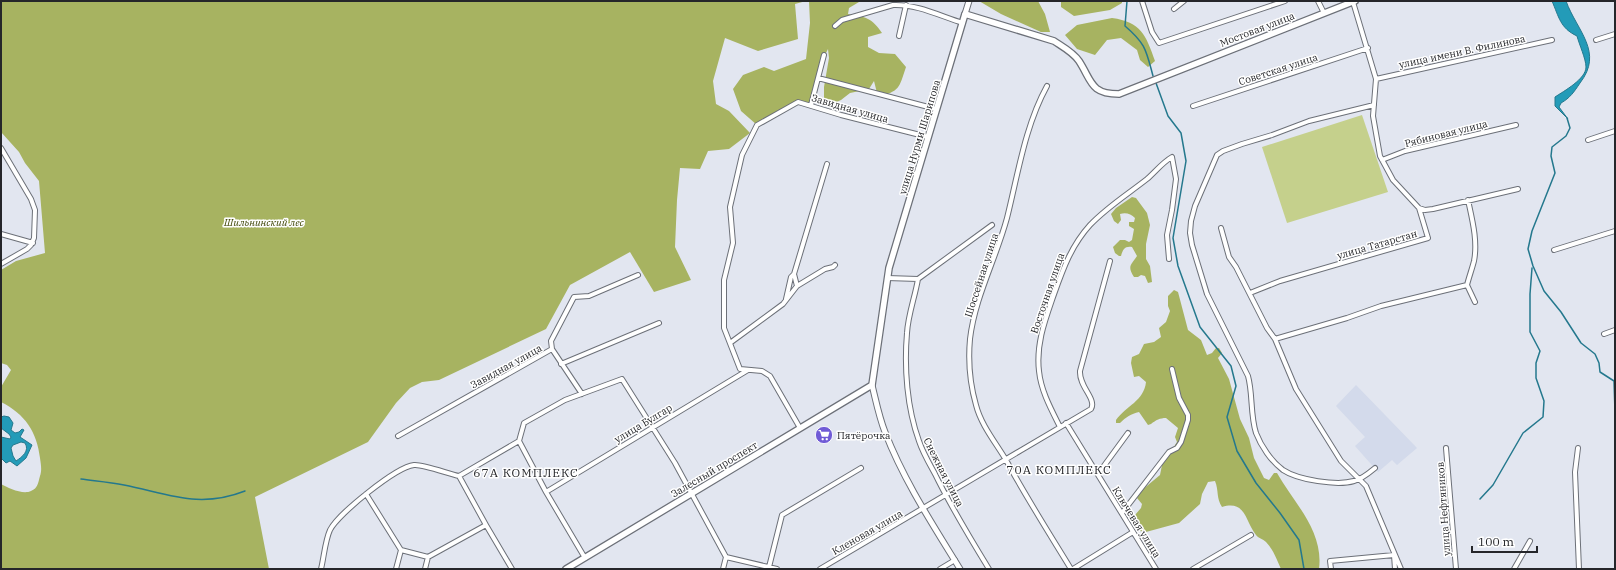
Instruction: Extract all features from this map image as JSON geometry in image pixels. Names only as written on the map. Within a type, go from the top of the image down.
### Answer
[{"type":"main road","name":"Мостовая улица","points":[[966,14],[1054,41],[1066,48],[1078,60],[1090,82],[1098,91],[1108,94],[1119,94],[1354,1]]},
{"type":"main road","name":"улица Нурми Шарипова","points":[[872,385],[887,278],[936,109],[966,14]]},
{"type":"main road","name":"Залесный проспект","points":[[567,569],[872,385]]},
{"type":"street","name":"улица Нурми Шарипова","points":[[966,14],[969,1]]},
{"type":"street","name":"Мостовая улица","points":[[1142,1],[1152,32],[1159,43],[1285,1]]},
{"type":"street","points":[[1174,9],[1184,1]]},
{"type":"street","points":[[1318,1],[1324,13]]},
{"type":"street","points":[[1354,1],[1376,78],[1374,105],[1375,132],[1382,160],[1394,180],[1419,208],[1425,210],[1518,189]]},
{"type":"street","points":[[835,26],[842,20],[893,5],[906,5],[963,23]]},
{"type":"street","points":[[898,36],[906,5]]},
{"type":"street","points":[[1596,40],[1615,34]]},
{"type":"street","name":"улица имени В. Филинова","points":[[1376,78],[1552,40]]},
{"type":"street","name":"Советская улица","points":[[1193,106],[1368,48]]},
{"type":"street","points":[[811,105],[824,55]]},
{"type":"street","points":[[818,78],[936,109]]},
{"type":"street","name":"Шоссейная улица","points":[[1047,86],[1036,106],[1015,183],[1007,219],[981,294],[970,340],[970,378],[976,406],[988,431],[1072,569]]},
{"type":"street","name":"Завидная улица","points":[[748,370],[740,369],[724,328],[724,280],[733,243],[730,207],[742,156],[757,126],[798,102],[841,115],[928,137]]},
{"type":"street","points":[[1374,105],[1309,121],[1223,151],[1217,155],[1195,206],[1191,221],[1190,233],[1192,245],[1207,294],[1248,376],[1254,427],[1267,453],[1283,470],[1300,477],[1333,483],[1359,479],[1375,468]]},
{"type":"street","name":"Рябиновая улица","points":[[1382,160],[1405,151],[1516,125]]},
{"type":"street","points":[[1588,140],[1615,131]]},
{"type":"street","points":[[1,148],[35,210],[33,243],[27,249],[1,264]]},
{"type":"street","name":"Восточная улица","points":[[1060,427],[1045,395],[1039,371],[1038,354],[1040,337],[1044,323],[1065,262],[1077,241],[1091,223],[1172,157],[1176,179],[1167,235],[1170,258]]},
{"type":"street","points":[[786,299],[791,277],[794,274],[827,164]]},
{"type":"street","points":[[1468,200],[1473,222],[1475,243],[1474,259],[1467,285],[1474,302]]},
{"type":"street","name":"улица Татарстан","points":[[1250,293],[1280,281],[1428,238],[1419,208]]},
{"type":"street","points":[[887,278],[918,279],[992,224]]},
{"type":"street","points":[[1220,228],[1229,257],[1250,293],[1267,328],[1275,339],[1296,389],[1341,461],[1366,486],[1401,569]]},
{"type":"street","points":[[1554,250],[1615,231]]},
{"type":"street","points":[[1,234],[33,243]]},
{"type":"street","points":[[1068,422],[1088,411],[1092,407],[1092,401],[1081,382],[1080,371],[1110,261]]},
{"type":"street","points":[[730,343],[783,304],[797,286],[825,269],[835,265]]},
{"type":"street","points":[[794,274],[797,286]]},
{"type":"street","name":"Завидная улица","points":[[398,436],[552,349],[551,340],[574,297],[589,296],[638,275]]},
{"type":"street","name":"Снежная улица","points":[[918,279],[910,311],[907,332],[906,366],[909,401],[919,442],[946,496],[989,569]]},
{"type":"street","points":[[1275,339],[1347,318],[1381,306],[1467,285]]},
{"type":"street","points":[[561,364],[659,324]]},
{"type":"street","points":[[1604,334],[1615,330]]},
{"type":"street","points":[[552,349],[582,394]]},
{"type":"street","points":[[1122,513],[1169,452],[1177,448],[1182,442],[1188,415],[1179,398],[1172,369]]},
{"type":"street","points":[[748,370],[762,371],[770,376],[800,428]]},
{"type":"street","name":"улица Булгар","points":[[546,492],[651,427],[748,370]]},
{"type":"street","points":[[585,558],[546,492],[519,441],[524,423],[565,400],[622,379],[675,463],[726,557],[723,569]]},
{"type":"street","points":[[872,385],[885,432],[904,473],[923,509],[960,569]]},
{"type":"street","name":"Кленовая улица","points":[[820,569],[946,496],[1068,422]]},
{"type":"street","name":"Ключевая улица","points":[[1068,422],[1156,569]]},
{"type":"street","points":[[1098,474],[1128,433]]},
{"type":"street","points":[[321,569],[329,532],[335,521],[366,494],[408,467],[416,465],[459,476],[519,441]]},
{"type":"street","name":"улица Нефтяников","points":[[1446,448],[1456,569]]},
{"type":"street","points":[[1578,448],[1575,472],[1578,569]]},
{"type":"street","points":[[769,567],[782,515],[861,468]]},
{"type":"street","points":[[459,476],[512,569]]},
{"type":"street","points":[[366,494],[401,550],[428,557],[486,525]]},
{"type":"street","points":[[1072,569],[1133,532]]},
{"type":"street","points":[[1193,569],[1251,535]]},
{"type":"street","points":[[1514,569],[1530,541]]},
{"type":"street","points":[[396,569],[401,550]]},
{"type":"street","points":[[1331,569],[1330,561],[1394,555]]},
{"type":"street","points":[[1394,555],[1395,569]]},
{"type":"street","points":[[425,569],[428,557]]},
{"type":"street","points":[[726,557],[777,569]]},
{"type":"street","points":[[940,569],[955,560]]},
{"type":"shaded area","points":[[1356,385],[1417,448],[1397,465],[1392,460],[1378,472],[1355,446],[1365,437],[1336,406]]},
{"type":"green space","name":"Шильнинский лес","points":[[1,1],[806,1],[795,4],[798,39],[758,51],[725,38],[713,81],[716,104],[729,111],[750,133],[729,149],[708,151],[700,169],[680,168],[675,247],[691,280],[654,292],[630,252],[570,285],[546,329],[439,380],[422,382],[410,388],[396,403],[368,442],[255,497],[269,569],[1,569],[1,484],[20,492],[31,491],[37,485],[41,474],[41,463],[33,432],[17,412],[1,402],[1,387],[11,370],[7,365],[1,363],[1,270],[16,261],[45,253],[39,181],[25,163],[19,152],[1,132]]},
{"type":"green space","points":[[809,1],[858,1],[859,2],[849,8],[848,14],[868,19],[879,28],[882,33],[868,37],[868,47],[879,53],[895,54],[906,67],[902,80],[898,88],[891,93],[878,97],[874,81],[869,89],[850,93],[841,100],[830,105],[824,101],[824,87],[829,58],[828,49],[824,57],[811,105],[798,102],[757,125],[741,111],[733,89],[743,75],[764,67],[774,71],[806,59],[810,23]]},
{"type":"green space","points":[[979,1],[1038,1],[1045,14],[1050,32],[1041,32],[1001,14]]},
{"type":"green space","points":[[1061,1],[1122,1],[1122,3],[1110,10],[1074,16],[1061,7]]},
{"type":"green space","points":[[1112,18],[1130,23],[1141,31],[1149,44],[1155,61],[1148,67],[1140,60],[1137,50],[1121,38],[1107,40],[1095,55],[1077,49],[1065,35],[1077,25]]},
{"type":"green space","points":[[1362,115],[1388,192],[1287,223],[1262,147]]},
{"type":"green space","points":[[1132,197],[1136,198],[1147,213],[1150,225],[1146,244],[1146,259],[1150,266],[1152,282],[1148,283],[1145,276],[1141,275],[1134,277],[1132,273],[1130,268],[1137,256],[1132,247],[1126,248],[1121,256],[1119,256],[1115,253],[1113,247],[1120,240],[1129,242],[1132,240],[1134,229],[1129,226],[1129,222],[1134,222],[1135,218],[1132,215],[1124,213],[1120,214],[1121,220],[1118,224],[1114,221],[1111,214],[1116,208]]},
{"type":"green space","points":[[1174,290],[1178,292],[1188,330],[1201,340],[1207,355],[1212,353],[1216,348],[1219,348],[1222,353],[1218,358],[1229,379],[1240,419],[1249,438],[1254,458],[1264,478],[1269,480],[1274,473],[1277,473],[1306,518],[1317,542],[1319,569],[1281,569],[1271,548],[1266,542],[1256,535],[1244,513],[1236,506],[1222,507],[1219,501],[1215,481],[1208,482],[1202,494],[1200,504],[1179,523],[1146,532],[1140,531],[1134,520],[1135,515],[1141,508],[1142,504],[1137,498],[1142,490],[1160,475],[1162,465],[1177,442],[1175,437],[1178,428],[1166,418],[1162,418],[1148,425],[1139,412],[1129,416],[1120,423],[1116,423],[1116,420],[1138,399],[1145,389],[1146,382],[1139,376],[1134,377],[1131,363],[1132,357],[1139,354],[1144,344],[1154,342],[1161,337],[1159,328],[1166,322],[1170,311],[1168,306],[1168,296]]},
{"type":"water","points":[[1552,1],[1566,1],[1582,32],[1589,51],[1587,72],[1574,92],[1561,103],[1559,107],[1568,119],[1555,106],[1555,97],[1579,80],[1585,71],[1586,64],[1577,36],[1563,26]]},
{"type":"water","points":[[1,417],[9,417],[13,423],[11,430],[15,433],[22,429],[24,430],[20,437],[32,445],[26,458],[17,466],[10,461],[6,463],[1,458],[1,437],[10,439],[11,437],[1,428]],"holes":[[[21,442],[25,443],[27,449],[23,456],[16,461],[11,448],[13,445]]]},
{"type":"waterway","points":[[1127,1],[1125,26],[1137,38],[1144,48],[1153,76]]},
{"type":"waterway","points":[[1156,83],[1168,116],[1181,133],[1186,161],[1173,238],[1178,266],[1200,327],[1231,366],[1236,386],[1227,417],[1237,451],[1256,483],[1299,540],[1304,569]]},
{"type":"waterway","points":[[1567,118],[1570,128],[1566,136],[1552,147],[1551,156],[1555,173],[1532,231],[1528,249],[1533,266],[1544,291],[1561,312],[1581,343],[1595,354],[1599,363],[1600,372],[1614,381],[1615,412]]},
{"type":"waterway","points":[[1480,499],[1493,485],[1523,433],[1543,417],[1544,401],[1536,378],[1536,363],[1540,351],[1530,332],[1532,268]]},
{"type":"waterway","points":[[81,479],[119,484],[184,498],[213,499],[245,491]]},
{"type":"place","name":"Пятёрочка","points":[[824,435]]},
{"type":"district","name":"70А КОМПЛЕКС","points":[[1059,470]]},
{"type":"district","name":"67А КОМПЛЕКС","points":[[526,473]]}]
